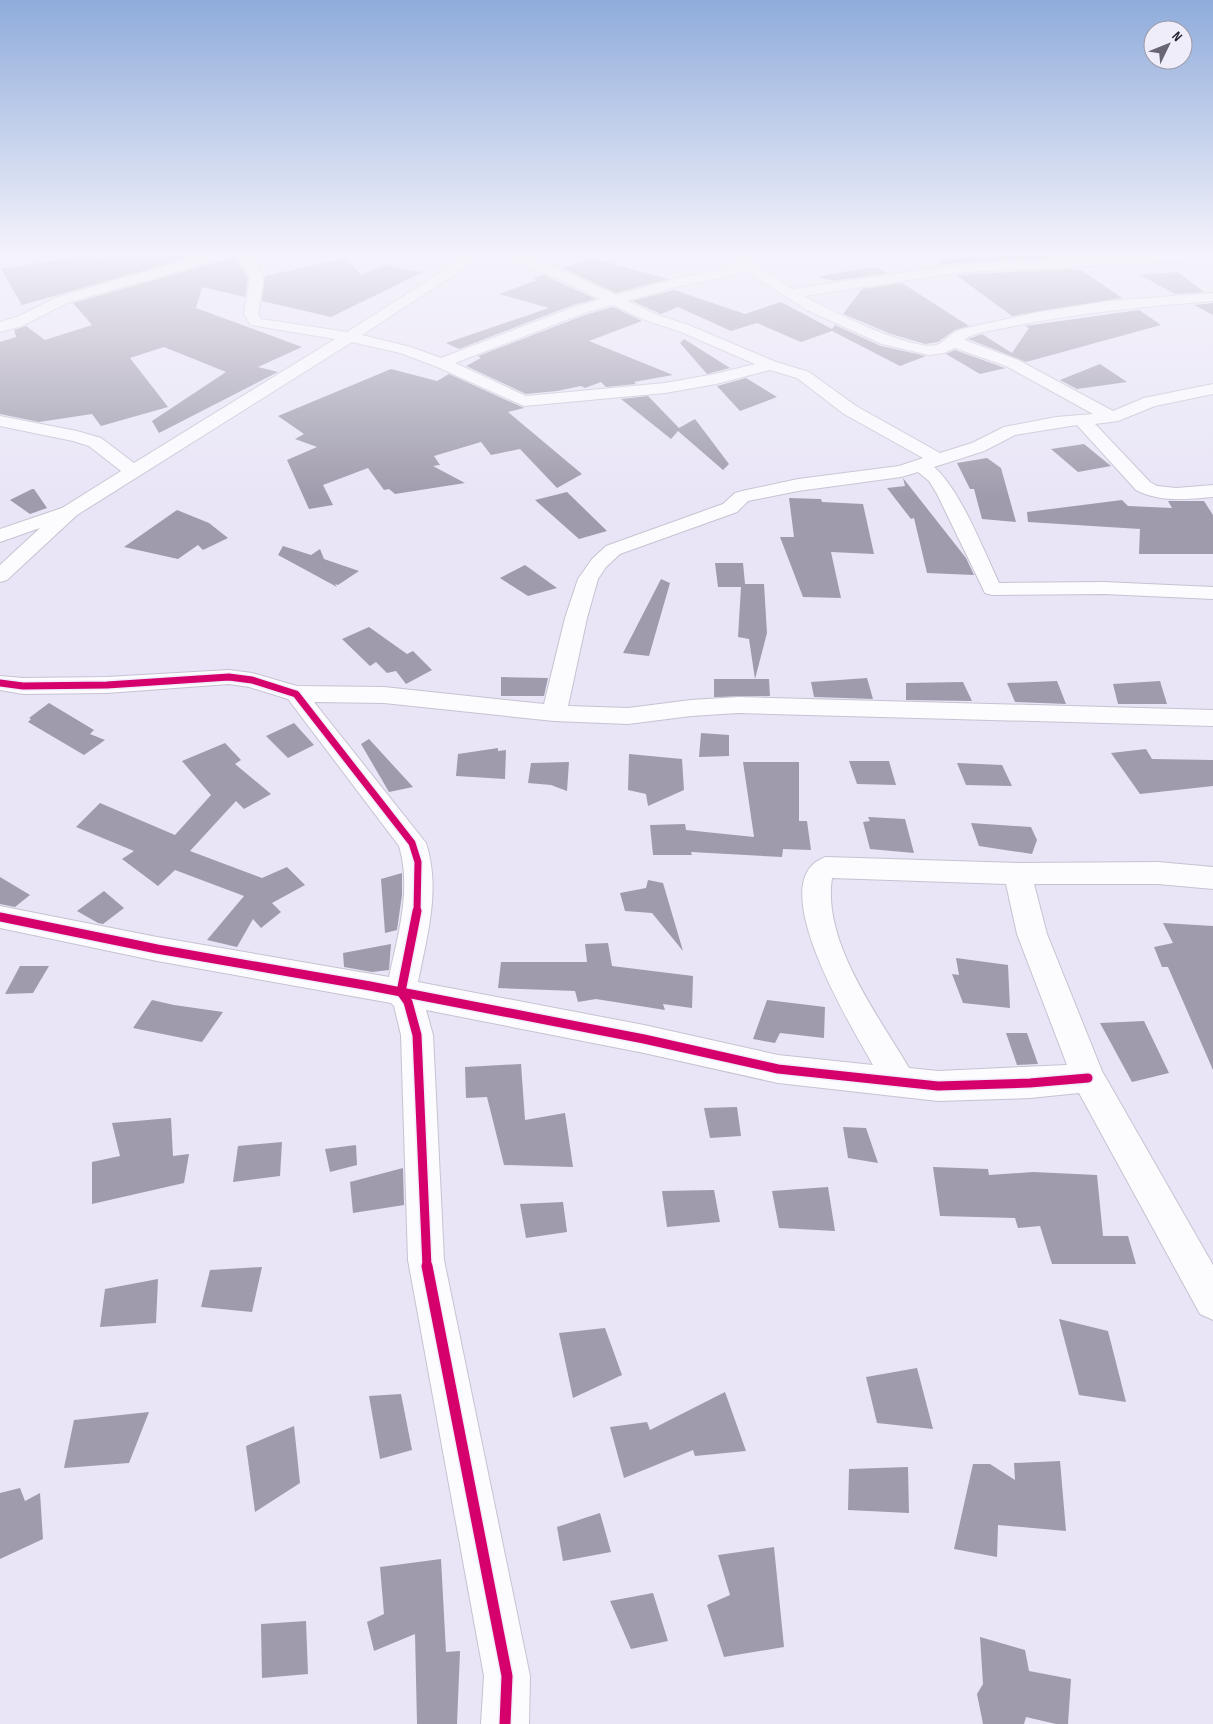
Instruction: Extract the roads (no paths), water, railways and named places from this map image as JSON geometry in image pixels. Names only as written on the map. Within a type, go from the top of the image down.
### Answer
[{"type":"street","points":[[339,335],[376,342],[441,363],[515,398],[534,401],[665,388],[716,379],[770,365]]},
{"type":"street","points":[[441,363],[513,335]]},
{"type":"street","points":[[703,335],[770,365],[796,372],[810,379],[850,410],[940,460]]},
{"type":"street","points":[[875,335],[887,341],[929,350],[938,350],[954,342],[960,335]]},
{"type":"street","points":[[0,576],[70,511],[350,337]]},
{"type":"street","points":[[954,342],[1012,363],[1112,417]]},
{"type":"street","points":[[554,713],[576,618],[588,579],[599,563],[613,550],[730,508],[742,497],[798,485],[901,471],[978,447],[1010,431],[1056,422],[1112,417],[1150,402],[1213,389]]},
{"type":"street","points":[[1082,420],[1150,492],[1213,491]]},
{"type":"street","points":[[0,421],[77,436],[95,442],[134,472]]},
{"type":"street","points":[[921,465],[936,478],[946,494],[992,589],[1104,588],[1213,593]]},
{"type":"street","points":[[0,536],[70,511]]},
{"type":"street","points":[[0,683],[23,686],[107,685],[229,677],[252,680],[296,694],[384,695],[554,713],[628,716],[691,708],[738,706],[1213,718]]},
{"type":"street","points":[[296,694],[412,843],[418,862],[418,905],[402,992],[408,1002],[417,1035],[426,1260],[507,1676],[505,1724]]},
{"type":"street","points":[[899,1082],[834,965],[820,926],[816,890],[818,874],[826,867],[1018,874],[1158,873],[1213,878]]},
{"type":"street","points":[[1018,874],[1032,934],[1088,1078],[1213,1301]]},
{"type":"street","points":[[1,920],[402,992],[644,1039],[778,1069],[938,1086],[1030,1083],[1088,1078]]}]
